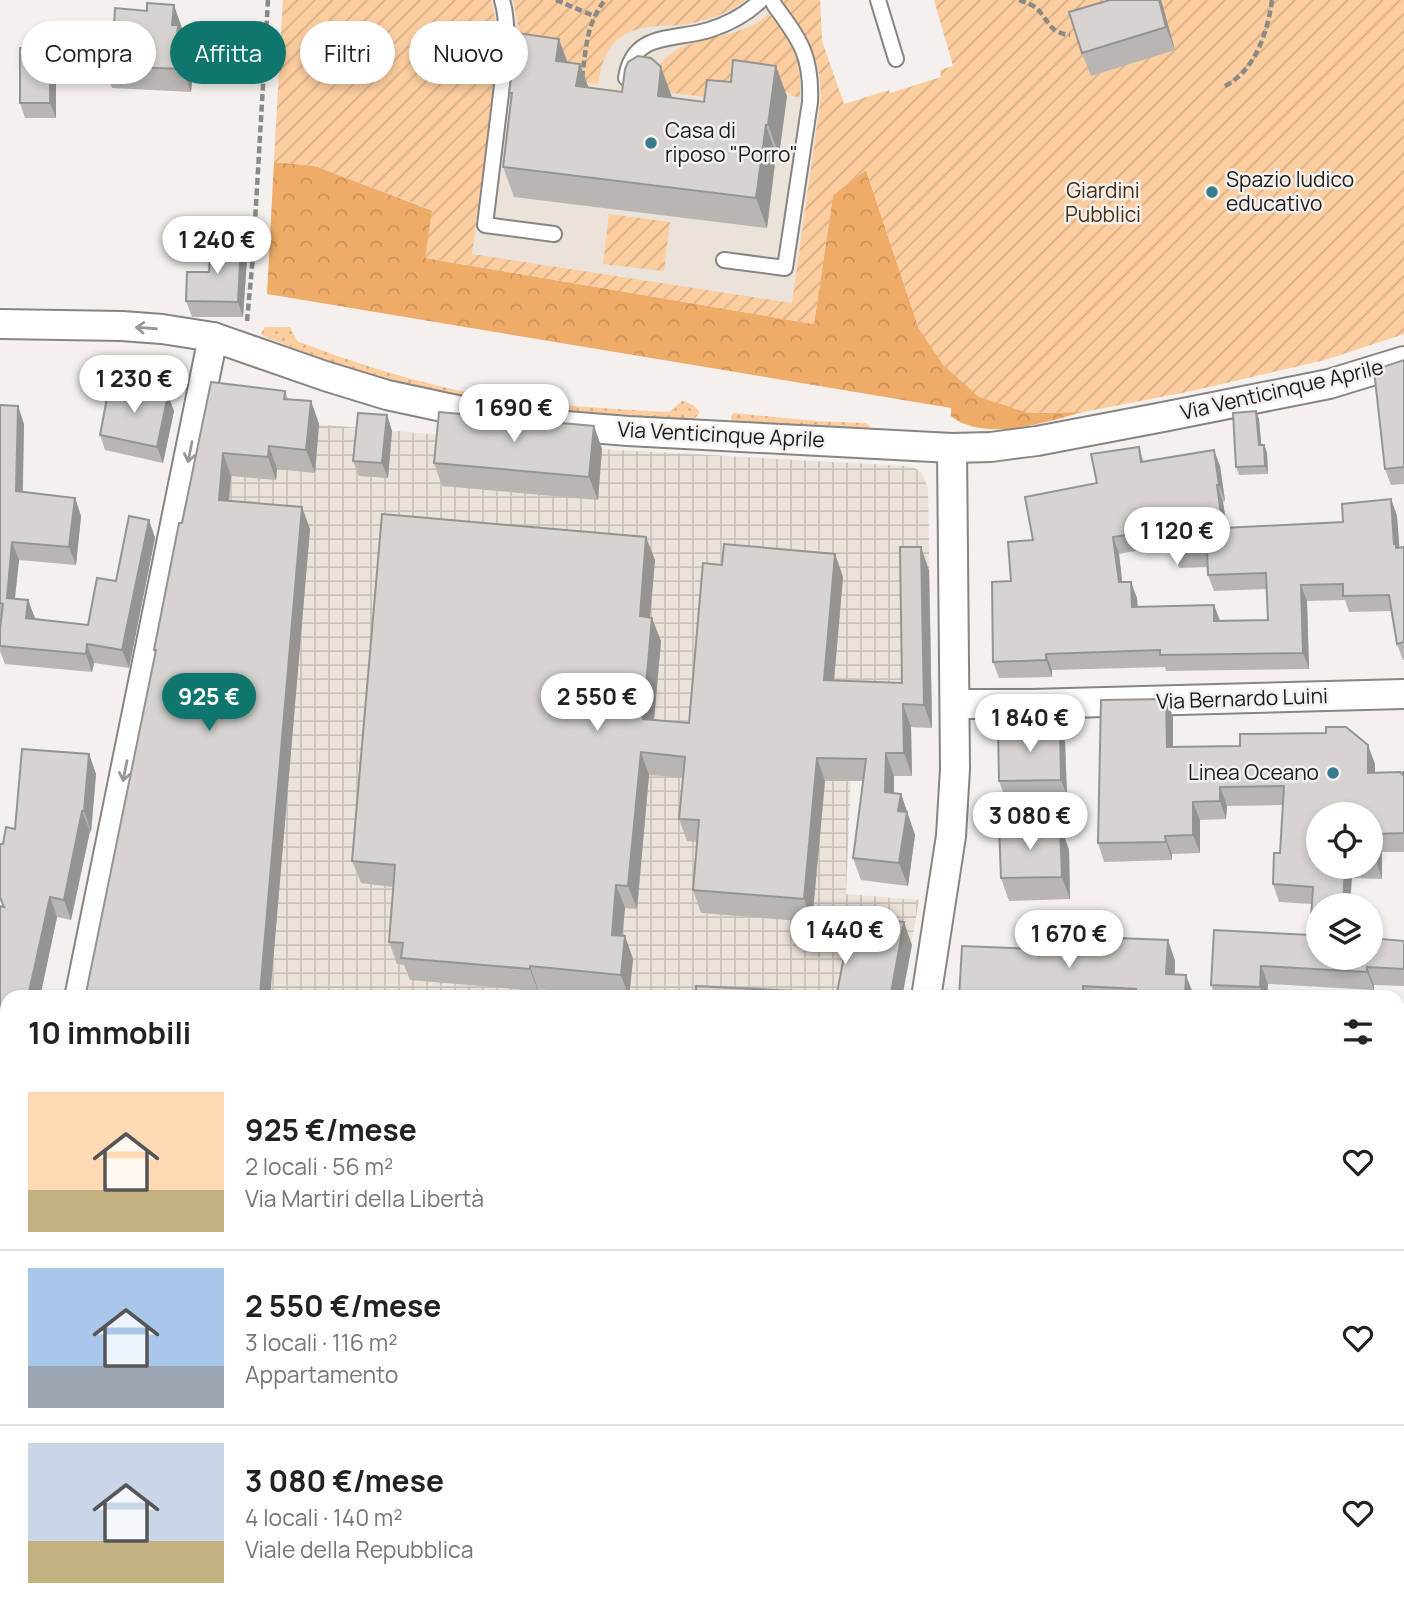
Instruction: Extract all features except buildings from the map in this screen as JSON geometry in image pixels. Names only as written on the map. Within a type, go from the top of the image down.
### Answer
[{"type":"street","name":"Via Venticinque Aprile","points":[[0,324],[122,326],[213,337],[387,395],[541,424],[951,448],[1014,444],[1150,419],[1329,384],[1404,361]]},
{"type":"street","points":[[81,990],[213,337]]},
{"type":"street","points":[[927,990],[951,836],[955,769],[951,448]]},
{"type":"street","name":"Via Bernardo Luini","points":[[955,704],[1404,694]]},
{"type":"lane","points":[[502,0],[507,38],[485,225],[554,234]]},
{"type":"lane","points":[[624,97],[627,71],[633,56],[641,47],[656,40],[708,31],[734,20],[761,0]]},
{"type":"lane","points":[[724,260],[785,268],[811,84],[805,53],[799,39],[772,0]]},
{"type":"lane","points":[[877,0],[896,59]]},
{"type":"path","points":[[241,345],[246,326],[253,256],[268,0]]},
{"type":"path","points":[[556,0],[594,16]]},
{"type":"path","points":[[582,82],[587,41],[594,16],[605,0]]},
{"type":"path","points":[[1019,0],[1036,8],[1053,29],[1069,35]]},
{"type":"path","points":[[1225,86],[1240,75],[1251,61],[1270,15],[1272,0]]},
{"type":"shaded area","points":[[283,0],[820,0],[822,41],[866,170],[814,324],[425,258],[315,166],[274,162],[278,84],[286,84],[286,21],[282,21]]},
{"type":"shaded area","points":[[293,422],[602,449],[906,466],[922,473],[928,488],[932,728],[853,726],[846,894],[919,900],[903,990],[100,990],[209,454]]},
{"type":"green space","name":"Giardini Pubblici","points":[[283,0],[491,0],[496,21],[409,21],[409,84],[494,84],[472,254],[792,303],[821,98],[815,55],[804,34],[779,0],[820,0],[822,41],[844,104],[941,77],[940,70],[953,66],[934,0],[1404,0],[1404,334],[1325,360],[1192,391],[1083,412],[1028,413],[979,397],[943,365],[919,329],[866,170],[833,195],[814,324],[425,258],[432,210],[315,166],[274,162],[278,84],[286,84],[286,21],[282,21]]},
{"type":"green space","points":[[513,0],[746,0],[706,19],[680,25],[647,27],[626,34],[618,39],[607,54],[598,84],[575,81],[528,61],[528,21],[517,21]]},
{"type":"green space","points":[[771,12],[795,52],[800,97],[791,96],[791,93],[738,86],[736,101],[664,92],[658,67],[669,55],[697,42],[744,29]]},
{"type":"green space","points":[[274,162],[315,166],[433,211],[426,258],[814,324],[833,195],[866,170],[919,329],[1028,413],[1083,412],[1024,427],[979,428],[951,416],[951,408],[267,294]]},
{"type":"green space","points":[[609,214],[670,222],[664,271],[603,264]]},
{"type":"green space","points":[[265,327],[290,327],[297,341],[376,368],[456,390],[535,402],[669,412],[682,401],[691,404],[699,412],[688,421],[649,419],[534,409],[457,397],[381,379],[337,365],[265,337],[261,333]]},
{"type":"green space","points":[[734,413],[866,423],[870,426],[867,430],[734,423],[731,416]]},
{"type":"place","name":"Casa di riposo \"Porro\"","points":[[651,143]]},
{"type":"place","name":"Spazio ludico educativo","points":[[1212,192]]},
{"type":"place","name":"Linea Oceano","points":[[1333,773]]}]
